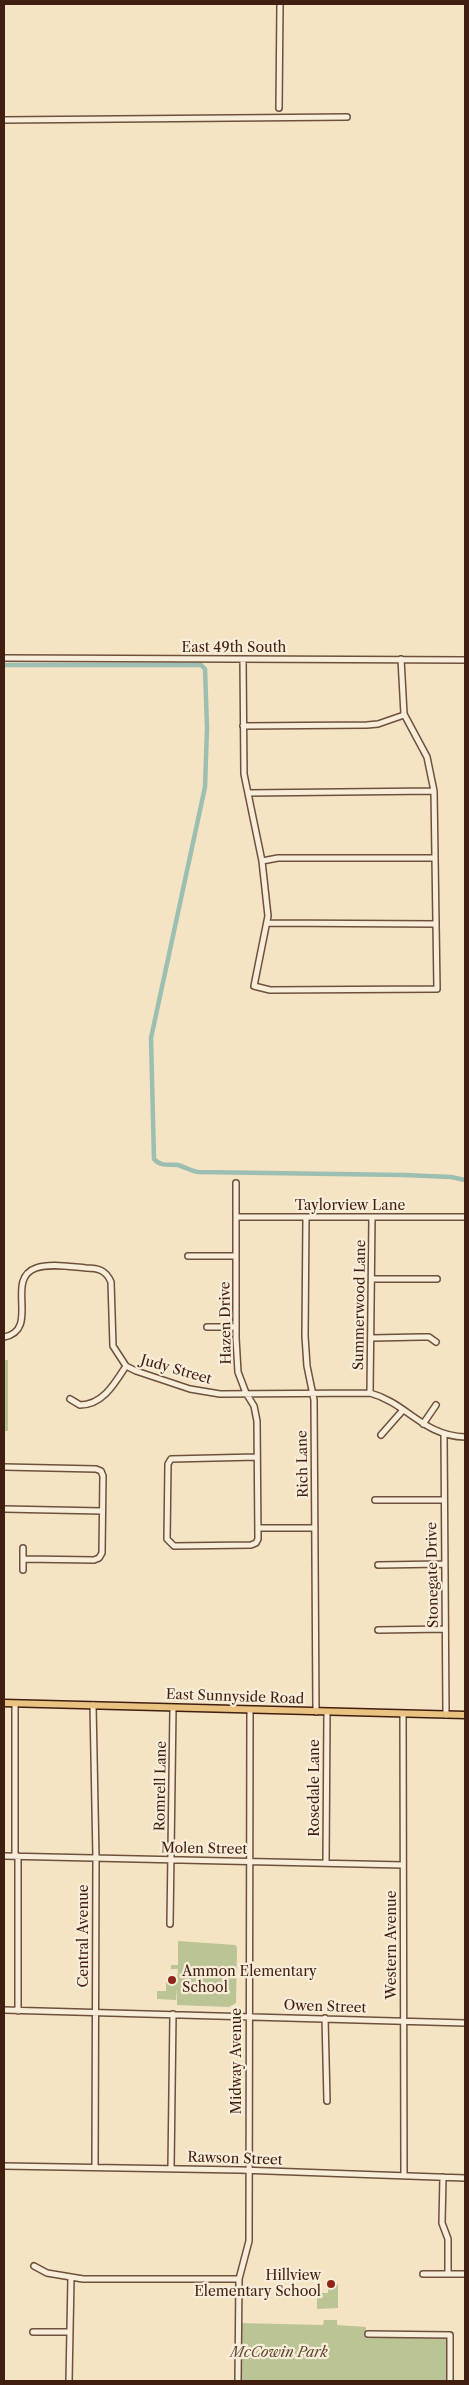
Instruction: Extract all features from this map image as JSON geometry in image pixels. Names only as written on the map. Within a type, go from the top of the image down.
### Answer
[{"type":"main road","name":"East Sunnyside Road","points":[[4,1703],[465,1716]]},
{"type":"street","points":[[279,108],[280,4]]},
{"type":"street","points":[[4,120],[346,117]]},
{"type":"street","name":"East 49th South","points":[[4,658],[465,660]]},
{"type":"street","points":[[243,660],[243,757],[248,793],[262,861],[267,923],[254,986],[270,990],[437,989],[434,791],[427,757],[404,715],[401,659]]},
{"type":"street","points":[[243,726],[367,725],[404,715]]},
{"type":"street","points":[[248,793],[434,791]]},
{"type":"street","points":[[262,861],[278,858],[435,858]]},
{"type":"street","points":[[267,923],[436,924]]},
{"type":"street","name":"Hazen Drive","points":[[236,1183],[236,1327],[238,1372],[246,1394],[254,1406],[257,1421],[258,1528]]},
{"type":"street","name":"Taylorview Lane","points":[[236,1217],[465,1217]]},
{"type":"street","name":"Rich Lane","points":[[306,1217],[305,1336],[307,1366],[313,1393],[316,1528],[316,1712]]},
{"type":"street","name":"Summerwood Lane","points":[[370,1393],[372,1218]]},
{"type":"street","points":[[188,1256],[236,1256]]},
{"type":"street","name":"Judy Street","points":[[4,1338],[14,1334],[21,1325],[23,1282],[30,1271],[42,1267],[96,1268],[104,1271],[110,1279],[111,1338],[117,1355],[126,1366],[136,1372],[190,1389],[220,1394],[370,1393],[388,1400],[423,1424],[444,1435],[465,1437]]},
{"type":"street","points":[[372,1279],[437,1279]]},
{"type":"street","points":[[207,1327],[236,1327]]},
{"type":"street","points":[[372,1338],[429,1337],[436,1342]]},
{"type":"street","points":[[70,1399],[80,1405],[94,1402],[109,1390],[126,1366]]},
{"type":"street","points":[[423,1424],[436,1404]]},
{"type":"street","points":[[381,1435],[403,1410]]},
{"type":"street","name":"Stonegate Drive","points":[[444,1435],[443,1564],[446,1715]]},
{"type":"street","points":[[257,1457],[171,1459],[168,1464],[167,1540],[174,1546],[251,1546],[258,1539],[258,1528],[316,1528]]},
{"type":"street","points":[[4,1467],[96,1469],[101,1471],[103,1476],[102,1554],[99,1558],[94,1560],[24,1559]]},
{"type":"street","points":[[375,1500],[443,1500]]},
{"type":"street","points":[[4,1509],[102,1511]]},
{"type":"street","points":[[23,1570],[24,1548]]},
{"type":"street","points":[[378,1565],[443,1564]]},
{"type":"street","points":[[378,1630],[445,1629]]},
{"type":"street","points":[[15,1704],[18,2011]]},
{"type":"street","name":"Central Avenue","points":[[93,1705],[96,1858],[95,2166]]},
{"type":"street","name":"Romrell Lane","points":[[170,1924],[173,1708]]},
{"type":"street","name":"Midway Avenue","points":[[238,2381],[239,2279],[249,2241],[248,1862],[250,1710]]},
{"type":"street","name":"Rosedale Lane","points":[[326,1864],[327,1712]]},
{"type":"street","name":"Western Avenue","points":[[403,1714],[405,1745],[403,1865],[404,2176]]},
{"type":"street","name":"Molen Street","points":[[4,1856],[403,1865]]},
{"type":"street","name":"Owen Street","points":[[4,2010],[465,2023]]},
{"type":"street","points":[[171,2168],[173,2014]]},
{"type":"street","points":[[325,2018],[327,2101]]},
{"type":"street","name":"Rawson Street","points":[[4,2166],[95,2166],[465,2178]]},
{"type":"street","points":[[443,2177],[442,2223],[448,2240],[448,2274]]},
{"type":"street","points":[[34,2266],[47,2273],[72,2278],[239,2279]]},
{"type":"street","points":[[423,2274],[465,2274]]},
{"type":"street","points":[[69,2381],[72,2278]]},
{"type":"street","points":[[33,2332],[69,2332]]},
{"type":"street","points":[[368,2334],[450,2335],[450,2381]]},
{"type":"green space","points":[[4,1360],[8,1360],[8,1431],[4,1431]]},
{"type":"green space","points":[[178,1941],[235,1945],[237,1947],[236,2003],[229,2007],[177,2005],[177,1988],[176,2000],[157,1999],[157,1991],[166,1991],[166,1982],[177,1983],[178,1969],[171,1969],[171,1965],[178,1965]]},
{"type":"green space","points":[[328,2284],[338,2284],[338,2308],[317,2309],[317,2293],[328,2293]]},
{"type":"green space","name":"McCowin Park","points":[[324,2320],[337,2320],[337,2325],[366,2327],[366,2334],[450,2335],[450,2381],[238,2381],[238,2323],[323,2325]]},
{"type":"waterway","points":[[4,665],[201,665],[205,669],[207,728],[205,787],[151,1038],[154,1159],[162,1164],[178,1165],[198,1172],[404,1175],[451,1177],[465,1180]]},
{"type":"place","name":"Ammon Elementary School","points":[[172,1980]]},
{"type":"place","name":"Hillview Elementary School","points":[[331,2284]]}]
